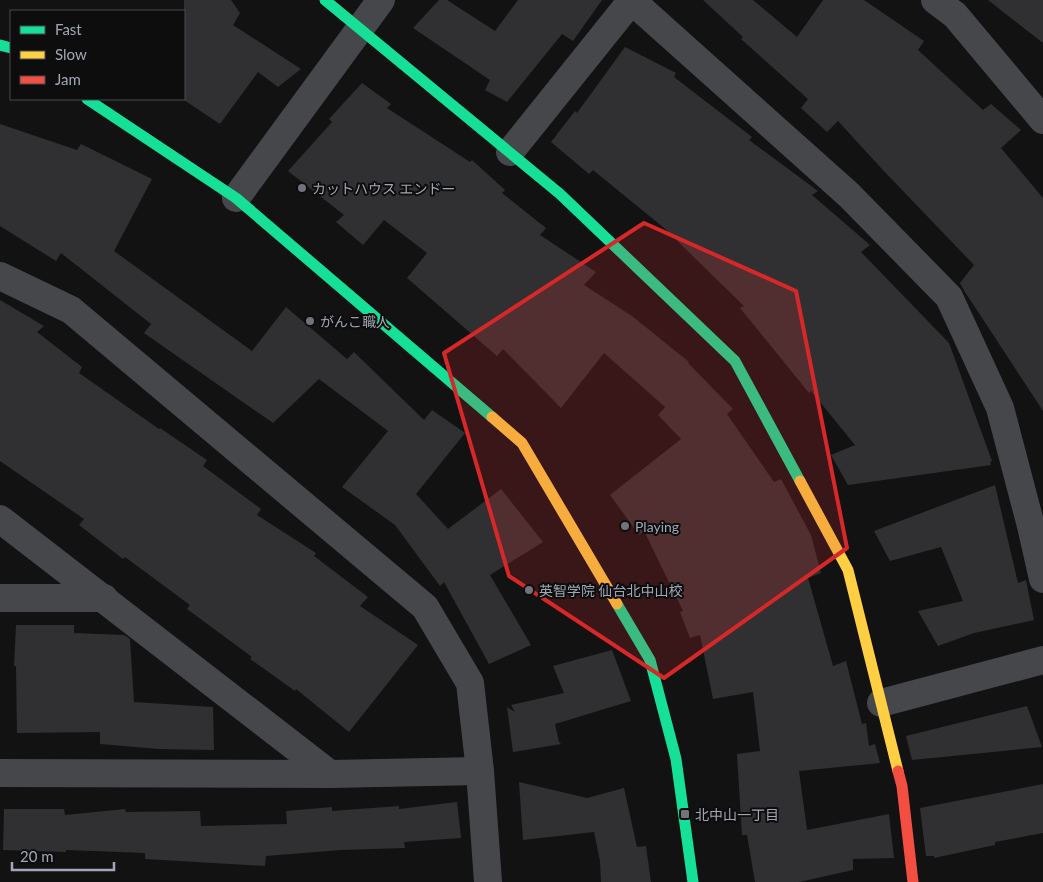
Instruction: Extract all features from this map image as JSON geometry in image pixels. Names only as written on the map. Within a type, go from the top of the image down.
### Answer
[{"type":"street","points":[[325,0],[560,194],[735,361],[848,570],[902,786],[913,882]]},
{"type":"street","points":[[236,198],[382,0]]},
{"type":"street","points":[[510,152],[631,0],[849,195],[949,297],[1000,408],[1043,579]]},
{"type":"street","points":[[935,0],[955,15],[1043,120]]},
{"type":"street","points":[[89,100],[236,198],[522,442],[650,660],[676,759],[693,882]]},
{"type":"street","points":[[0,276],[70,310],[425,607],[470,683],[480,771],[488,882]]},
{"type":"street","points":[[0,519],[330,774]]},
{"type":"street","points":[[0,598],[104,598]]},
{"type":"street","points":[[881,703],[1043,660]]},
{"type":"street","points":[[0,773],[330,774],[480,771]]},
{"type":"highlighted area","points":[[644,223],[796,291],[847,548],[664,678],[509,576],[444,353]]},
{"type":"building","points":[[184,0],[231,0],[240,13],[233,25],[301,69],[278,87],[258,72],[220,124],[184,100]]},
{"type":"building","points":[[439,0],[447,0],[495,31],[518,0],[602,0],[573,41],[562,34],[507,102],[485,90],[490,80],[413,28]]},
{"type":"building","points":[[703,0],[753,0],[797,37],[823,0],[864,0],[924,41],[918,50],[983,110],[991,104],[1021,130],[1001,148],[1043,198],[1043,411],[960,283],[974,265],[838,121],[827,132],[801,108],[808,99],[741,39],[743,37]]},
{"type":"building","points":[[988,0],[1043,0],[1043,43]]},
{"type":"building","points":[[625,47],[676,73],[674,77],[752,137],[749,140],[818,191],[812,195],[870,245],[861,252],[949,343],[992,461],[990,462],[991,465],[848,485],[831,455],[855,445],[811,391],[809,393],[740,308],[744,306],[664,228],[593,170],[589,174],[551,142],[575,111],[577,113]]},
{"type":"building","points":[[362,83],[391,104],[387,108],[470,162],[472,160],[505,190],[502,193],[546,228],[540,235],[596,272],[584,285],[632,316],[689,362],[733,409],[727,414],[774,482],[781,479],[811,535],[821,573],[808,578],[833,666],[846,661],[862,724],[866,723],[869,746],[875,744],[880,763],[799,771],[807,830],[889,814],[894,858],[853,859],[853,870],[799,882],[755,882],[747,835],[742,835],[737,754],[760,751],[753,692],[713,699],[700,635],[690,638],[680,612],[683,611],[644,531],[639,535],[610,495],[681,439],[658,415],[665,407],[604,353],[561,408],[503,349],[497,356],[407,278],[427,253],[384,220],[363,245],[336,222],[344,215],[288,171],[332,122],[329,119]]},
{"type":"building","points":[[0,124],[77,150],[81,144],[152,179],[114,251],[252,351],[286,307],[347,359],[354,352],[424,420],[432,410],[465,433],[416,494],[448,529],[501,489],[543,542],[490,575],[531,645],[489,664],[444,582],[440,586],[395,525],[342,487],[388,431],[319,379],[273,423],[144,333],[151,324],[61,253],[56,261],[0,226]]},
{"type":"building","points":[[0,300],[44,326],[37,332],[82,367],[79,373],[207,460],[203,466],[261,509],[257,515],[316,553],[314,556],[368,597],[360,606],[418,645],[349,732],[296,689],[295,691],[250,659],[252,657],[187,609],[190,605],[125,557],[123,559],[79,525],[84,519],[0,461]]},
{"type":"building","points":[[995,485],[1018,583],[1026,580],[1034,620],[974,633],[938,646],[918,611],[963,601],[941,547],[890,561],[874,531]]},
{"type":"building","points":[[16,625],[74,625],[74,633],[124,635],[130,639],[134,702],[213,707],[214,750],[159,749],[100,744],[100,732],[17,733],[16,666],[14,666]]},
{"type":"building","points":[[612,650],[631,701],[555,724],[561,744],[513,752],[507,707],[515,712],[511,705],[564,693],[553,666]]},
{"type":"building","points":[[1027,706],[1042,747],[912,760],[906,736]]},
{"type":"building","points":[[519,782],[587,798],[624,788],[637,847],[646,846],[651,882],[601,882],[600,861],[594,832],[523,840]]},
{"type":"building","points":[[1043,784],[1043,833],[995,842],[995,845],[934,858],[934,856],[926,856],[920,808]]},
{"type":"building","points":[[457,802],[461,838],[404,842],[405,848],[341,850],[266,856],[265,866],[145,859],[145,853],[3,850],[4,809],[64,809],[65,815],[125,809],[126,812],[200,811],[201,826],[287,824],[286,811],[332,807],[332,811],[399,806],[399,809]]},
{"type":"traffic: fast","points":[[325,0],[560,194],[735,361],[800,481]]},
{"type":"traffic: fast","points":[[0,45],[10,48]]},
{"type":"traffic: fast","points":[[89,100],[236,198],[492,417]]},
{"type":"traffic: fast","points":[[617,604],[650,660],[676,759],[693,882]]},
{"type":"traffic: slow","points":[[492,417],[522,443],[617,604]]},
{"type":"traffic: slow","points":[[800,481],[848,570],[898,771]]},
{"type":"traffic: jam","points":[[898,771],[902,786],[913,882]]},
{"type":"place","name":"カットハウス エンドー","points":[[302,188]]},
{"type":"place","name":"がんこ職人","points":[[310,321]]},
{"type":"place","name":"Playing","points":[[625,526]]},
{"type":"place","name":"英智学院 仙台北中山校","points":[[529,590]]},
{"type":"place","name":"北中山一丁目","points":[[685,814]]}]
